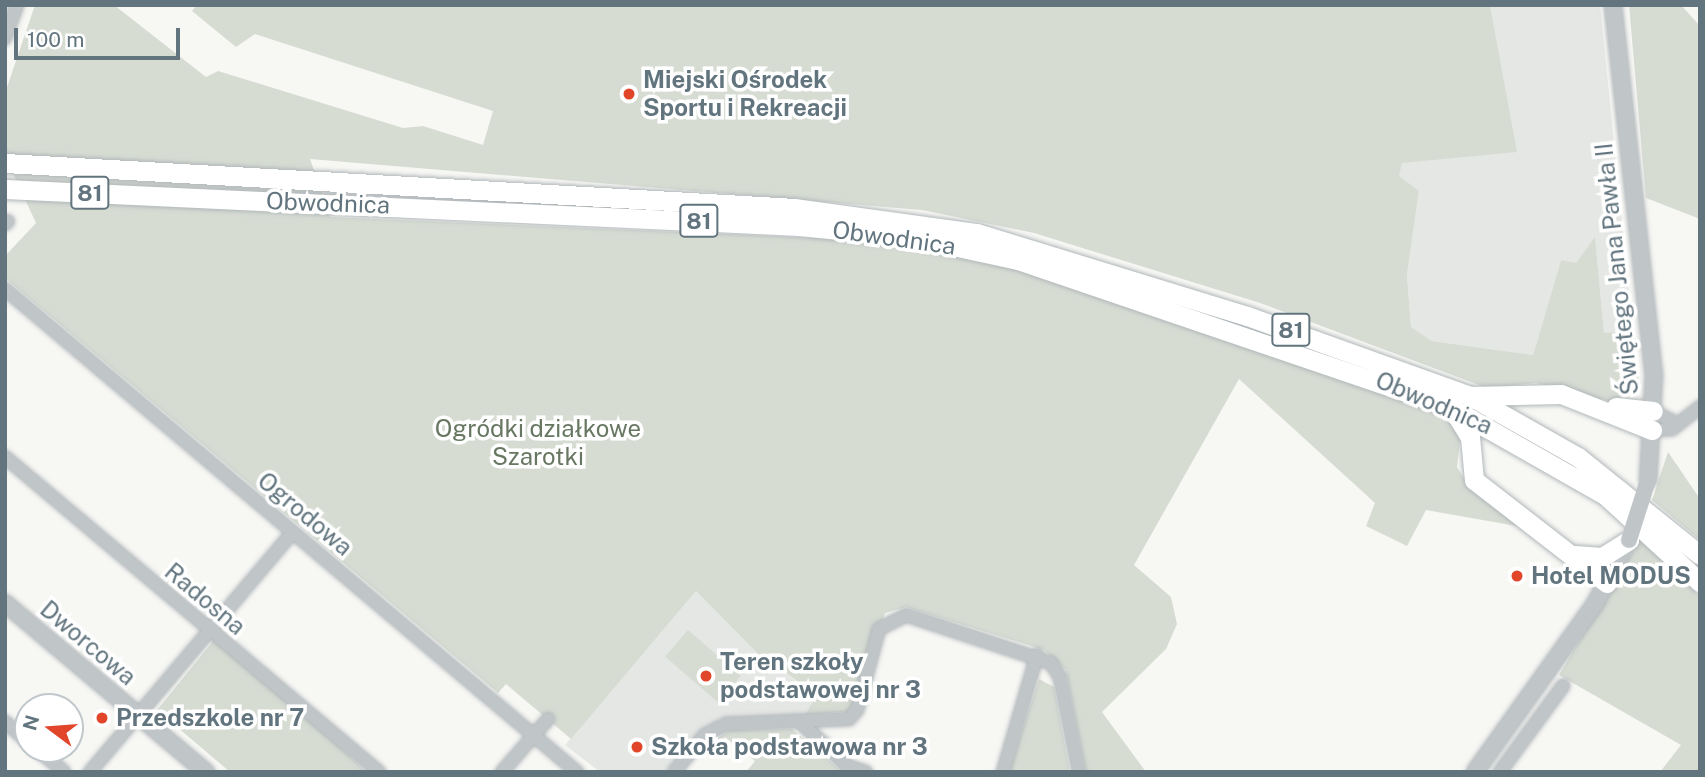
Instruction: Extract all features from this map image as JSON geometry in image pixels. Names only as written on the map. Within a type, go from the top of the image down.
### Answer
[{"type":"main road","name":"Obwodnica","points":[[7,162],[794,208],[931,224],[1109,270],[1470,396],[1536,430],[1626,491],[1700,555]]},
{"type":"main road","name":"Obwodnica","points":[[5,189],[799,226],[911,237],[1060,273],[1450,407],[1508,434],[1605,495],[1700,582]]},
{"type":"main road","points":[[1536,430],[1528,406],[1544,391]]},
{"type":"main road","points":[[1470,396],[1544,391],[1653,421]]},
{"type":"main road","points":[[1450,407],[1465,422],[1474,480],[1575,555],[1607,583]]},
{"type":"main road","points":[[1469,450],[1489,436],[1508,434]]},
{"type":"main road","points":[[1575,555],[1602,557],[1629,540]]},
{"type":"street","points":[[5,38],[17,5]]},
{"type":"street","name":"Świętego Jana Pawła II","points":[[1475,772],[1607,583],[1629,540],[1648,480],[1653,421],[1613,5]]},
{"type":"street","name":"Ogrodowa","points":[[5,289],[577,772]]},
{"type":"street","points":[[1653,421],[1665,432],[1700,407]]},
{"type":"street","points":[[1653,421],[1676,424]]},
{"type":"street","name":"Radosna","points":[[5,457],[379,772]]},
{"type":"street","points":[[90,772],[293,532]]},
{"type":"street","name":"Dworcowa","points":[[5,603],[206,772]]},
{"type":"street","points":[[674,772],[705,735],[727,724],[839,722],[857,710],[879,629],[892,618],[906,615],[1037,655],[1060,677],[1079,772]]},
{"type":"street","points":[[1003,772],[1037,655]]},
{"type":"street","points":[[1500,772],[1563,686]]},
{"type":"street","points":[[502,772],[548,719]]},
{"type":"street","points":[[800,722],[846,766],[866,772]]},
{"type":"shaded area","points":[[1490,5],[1600,5],[1633,331],[1604,334],[1595,238],[1576,264],[1561,260],[1533,355],[1432,341],[1411,327],[1407,275],[1419,191],[1398,176],[1402,162],[1375,113],[1516,152]]},
{"type":"shaded area","name":"Teren szkoły podstawowej nr 3","points":[[696,591],[761,657],[817,695],[805,715],[720,719],[664,772],[600,772],[565,745]]},
{"type":"green space","name":"Ogródki działkowe Szarotki","points":[[35,5],[114,5],[206,77],[218,71],[403,128],[423,126],[483,145],[493,111],[255,34],[236,47],[192,11],[197,5],[1490,5],[1517,152],[1402,163],[1399,176],[1419,191],[1407,275],[1411,327],[1432,341],[1533,355],[1561,260],[1576,263],[1595,237],[1604,333],[1633,331],[1639,375],[1634,393],[1609,401],[1536,383],[1487,388],[1260,303],[1034,233],[922,210],[310,159],[330,217],[837,239],[968,256],[1100,294],[1451,418],[1460,440],[1457,467],[1468,485],[1522,527],[1426,510],[1407,546],[1366,526],[1375,503],[1239,379],[1134,565],[1171,597],[1177,624],[1166,649],[1102,712],[1146,772],[1086,772],[1066,670],[1044,650],[906,607],[885,613],[853,711],[805,715],[817,694],[761,657],[696,591],[571,739],[506,684],[498,693],[5,278],[5,256],[36,223],[5,156],[5,93]]},
{"type":"green space","points":[[1629,5],[1681,5],[1700,26],[1700,219],[1646,198]]},
{"type":"green space","points":[[1668,452],[1700,499],[1700,540],[1652,500]]},
{"type":"green space","points":[[1642,537],[1700,597],[1700,772],[1660,772],[1681,745],[1559,675]]},
{"type":"green space","points":[[688,630],[741,676],[718,702],[665,656]]},
{"type":"green space","points":[[214,640],[307,716],[366,772],[230,772],[157,710]]},
{"type":"green space","points":[[1039,679],[1054,687],[1070,772],[1009,772]]},
{"type":"green space","points":[[792,729],[842,772],[746,772],[755,761],[725,737],[719,744],[712,741],[731,730]]},
{"type":"place","name":"Miejski Ośrodek Sportu i Rekreacji","points":[[629,94]]},
{"type":"place","name":"Hotel MODUS","points":[[1517,576]]},
{"type":"place","name":"Teren szkoły podstawowej nr 3","points":[[706,676]]},
{"type":"place","name":"Przedszkole nr 7","points":[[102,718]]},
{"type":"place","name":"Szkoła podstawowa nr 3","points":[[637,747]]}]
